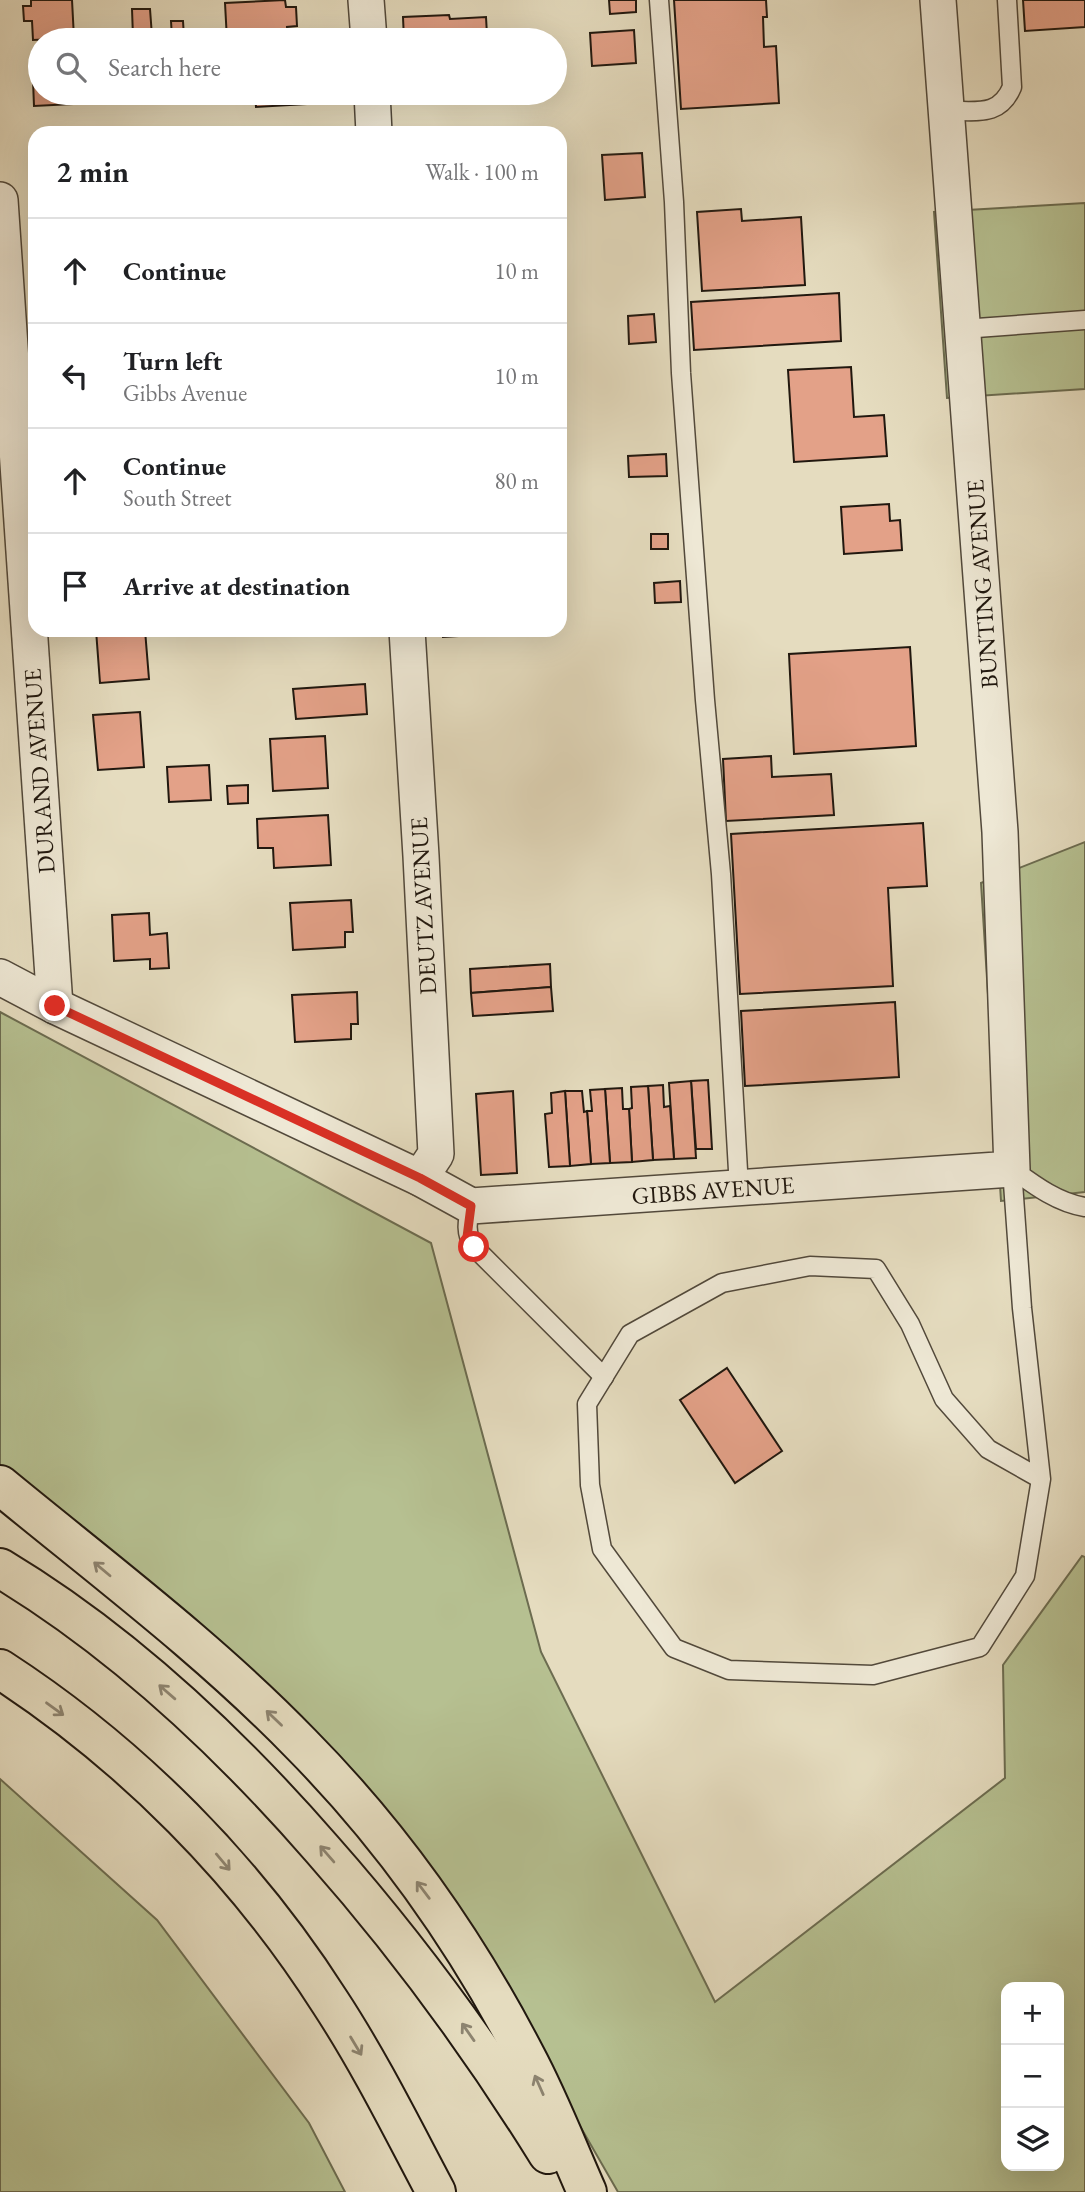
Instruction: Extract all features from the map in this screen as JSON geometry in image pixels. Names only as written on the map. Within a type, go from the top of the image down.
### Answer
[{"type":"highway","points":[[0,1485],[218,1665],[302,1744],[379,1831],[447,1923],[508,2022],[528,2060],[587,2192]]},
{"type":"highway","points":[[0,1568],[119,1651],[209,1728],[272,1792],[377,1912],[450,2006],[518,2105],[572,2192]]},
{"type":"highway","points":[[0,1669],[82,1728],[156,1792],[211,1847],[274,1922],[330,2002],[376,2079],[436,2192]]},
{"type":"street","points":[[366,0],[368,28]]},
{"type":"street","name":"BUNTING AVENUE","points":[[938,0],[1000,832],[1012,1169]]},
{"type":"street","points":[[373,105],[374,126]]},
{"type":"street","name":"DURAND AVENUE","points":[[0,200],[28,610]]},
{"type":"street","name":"DURAND AVENUE","points":[[30,637],[55,1006]]},
{"type":"street","name":"DEUTZ AVENUE","points":[[407,637],[436,1154],[420,1178]]},
{"type":"street","points":[[0,977],[55,1006],[420,1178],[471,1206]]},
{"type":"street","name":"GIBBS AVENUE","points":[[471,1206],[1012,1169]]},
{"type":"lane","points":[[659,0],[674,202],[681,373],[722,888],[739,1188]]},
{"type":"lane","points":[[946,111],[990,109],[999,107],[1007,99],[1012,87],[1007,0]]},
{"type":"lane","points":[[963,329],[1085,320]]},
{"type":"lane","points":[[1012,1169],[1037,1188],[1076,1205],[1085,1206]]},
{"type":"lane","points":[[1012,1169],[1022,1308],[1041,1479],[1025,1576],[980,1647],[873,1675],[729,1670],[674,1648],[601,1549],[590,1485],[586,1404],[630,1334],[722,1283],[810,1266],[876,1269],[910,1324],[944,1399],[988,1450],[1041,1479]]},
{"type":"lane","points":[[471,1206],[467,1237],[474,1247],[604,1377]]},
{"type":"green space","points":[[1085,203],[1085,389],[947,398],[934,212]]},
{"type":"green space","points":[[1085,842],[1085,1192],[1001,1201],[981,883]]},
{"type":"green space","points":[[0,1012],[431,1243],[541,1652],[715,2002],[1005,1778],[1003,1665],[1082,1556],[1085,1557],[1085,2192],[618,2192],[474,1942],[203,1634],[0,1491]]},
{"type":"green space","points":[[0,1779],[157,1920],[309,2123],[345,2192],[0,2192]]},
{"type":"building","points":[[31,0],[72,0],[73,28],[32,28],[32,21],[24,21],[23,6],[31,6]]},
{"type":"building","points":[[285,0],[286,7],[296,7],[297,26],[226,28],[225,3]]},
{"type":"building","points":[[609,0],[636,0],[636,12],[610,14]]},
{"type":"building","points":[[674,0],[766,0],[767,17],[763,17],[764,47],[776,46],[779,103],[681,109]]},
{"type":"building","points":[[1023,0],[1085,0],[1085,27],[1025,31]]},
{"type":"building","points":[[132,9],[150,9],[151,28],[133,28]]},
{"type":"building","points":[[403,17],[486,17],[487,28],[403,28]]},
{"type":"building","points":[[171,21],[183,21],[183,28],[171,28]]},
{"type":"building","points":[[634,30],[636,63],[592,66],[590,33]]},
{"type":"building","points":[[256,105],[289,105],[256,107]]},
{"type":"building","points":[[642,153],[645,197],[605,200],[602,155]]},
{"type":"building","points":[[741,209],[742,221],[801,217],[805,285],[702,291],[697,212]]},
{"type":"building","points":[[839,293],[841,341],[694,350],[691,302]]},
{"type":"building","points":[[654,314],[656,342],[629,344],[628,316]]},
{"type":"building","points":[[851,367],[854,417],[884,415],[887,456],[794,462],[788,370]]},
{"type":"building","points":[[666,454],[667,476],[629,477],[628,456]]},
{"type":"building","points":[[889,504],[890,521],[900,520],[902,550],[844,554],[841,507]]},
{"type":"building","points":[[651,534],[668,534],[668,549],[651,549]]},
{"type":"building","points":[[680,581],[681,602],[655,603],[654,583]]},
{"type":"building","points":[[97,637],[146,637],[149,679],[100,683]]},
{"type":"building","points":[[910,647],[916,746],[794,754],[789,654]]},
{"type":"building","points":[[365,684],[367,714],[296,719],[293,689]]},
{"type":"building","points":[[140,712],[144,767],[98,770],[93,715]]},
{"type":"building","points":[[325,736],[328,788],[273,791],[270,739]]},
{"type":"building","points":[[771,756],[772,777],[831,774],[834,815],[726,821],[723,759]]},
{"type":"building","points":[[209,765],[211,800],[169,802],[167,767]]},
{"type":"building","points":[[248,785],[248,803],[228,804],[227,786]]},
{"type":"building","points":[[328,815],[331,865],[274,868],[273,848],[258,848],[257,819]]},
{"type":"building","points":[[923,823],[927,886],[888,888],[893,986],[740,994],[731,834]]},
{"type":"building","points":[[351,900],[353,932],[345,932],[345,947],[293,950],[290,903]]},
{"type":"building","points":[[149,913],[150,935],[167,933],[169,968],[150,969],[150,959],[114,961],[112,915]]},
{"type":"building","points":[[550,964],[551,987],[471,993],[470,969]]},
{"type":"building","points":[[551,987],[553,1011],[473,1016],[471,993]]},
{"type":"building","points":[[357,992],[358,1024],[351,1024],[351,1039],[295,1042],[292,995]]},
{"type":"building","points":[[895,1002],[899,1077],[745,1086],[741,1011]]},
{"type":"building","points":[[708,1080],[712,1149],[696,1149],[691,1081]]},
{"type":"building","points":[[691,1081],[696,1158],[674,1159],[669,1083]]},
{"type":"building","points":[[663,1085],[664,1107],[670,1106],[674,1159],[653,1160],[648,1086]]},
{"type":"building","points":[[648,1086],[653,1160],[632,1162],[629,1109],[632,1108],[631,1087]]},
{"type":"building","points":[[622,1088],[623,1109],[629,1109],[632,1162],[610,1163],[605,1089]]},
{"type":"building","points":[[605,1089],[610,1163],[591,1164],[587,1111],[592,1111],[590,1090]]},
{"type":"building","points":[[513,1091],[517,1173],[481,1175],[476,1094]]},
{"type":"building","points":[[565,1091],[582,1091],[584,1112],[587,1111],[591,1164],[570,1166]]},
{"type":"building","points":[[565,1091],[570,1166],[549,1167],[545,1114],[552,1113],[551,1093]]},
{"type":"building","points":[[727,1368],[782,1451],[735,1483],[680,1400]]},
{"type":"route","points":[[55,1006],[420,1178],[471,1206],[467,1237],[474,1247]]}]
